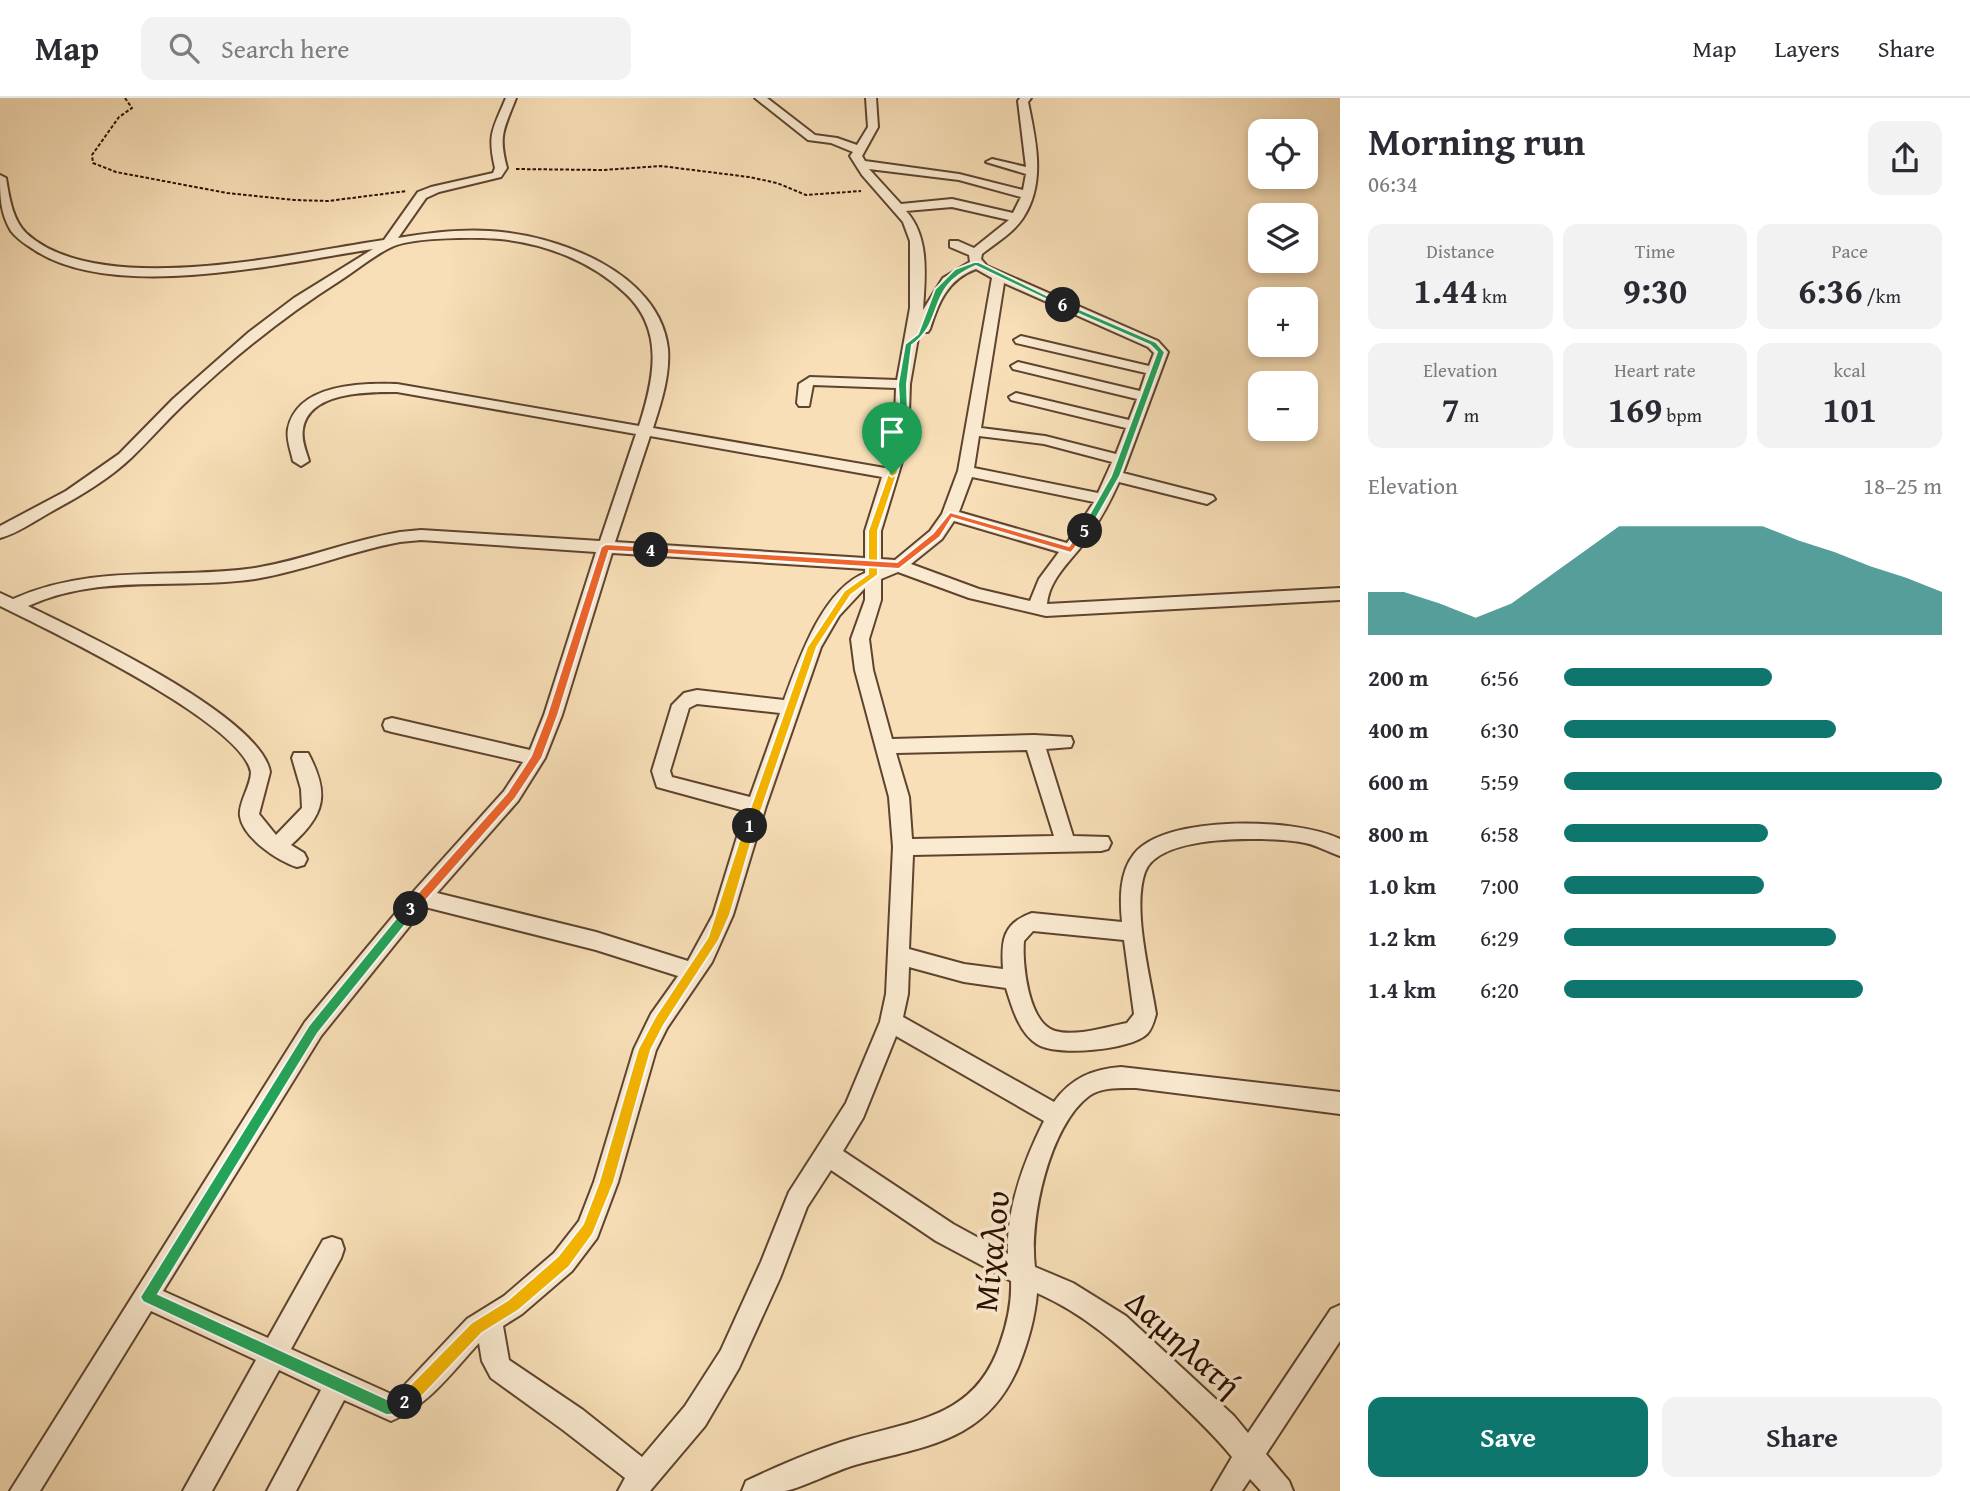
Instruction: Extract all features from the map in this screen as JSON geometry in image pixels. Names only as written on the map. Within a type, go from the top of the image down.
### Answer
[{"type":"street","points":[[0,533],[71,494],[132,450],[189,391],[254,335],[299,301],[366,261],[389,243],[418,199],[431,190],[490,178],[500,172],[496,134],[511,98]]},
{"type":"street","points":[[489,1319],[495,1361],[500,1369],[573,1420],[638,1483],[695,1416],[722,1373],[742,1334],[798,1199],[855,1110],[891,1022],[897,994],[900,956],[903,847],[899,797],[860,648],[861,632],[873,600],[873,531],[903,433],[903,384],[917,308],[918,258],[913,230],[859,157],[839,142],[807,136],[760,98]]},
{"type":"street","points":[[859,157],[873,127],[871,98]]},
{"type":"street","points":[[909,344],[921,335],[938,290],[977,258],[1017,218],[1028,195],[1034,159],[1021,99]]},
{"type":"street","points":[[859,157],[959,177],[1028,195]]},
{"type":"street","points":[[992,162],[1032,172]]},
{"type":"street","points":[[0,178],[11,220],[29,243],[64,260],[101,270],[144,272],[194,269],[460,234],[519,238],[573,254],[614,277],[647,309],[660,341],[661,363],[643,430],[553,715],[536,758],[511,796],[421,897],[313,1029],[148,1297],[24,1491]]},
{"type":"street","points":[[899,208],[952,203],[1017,218]]},
{"type":"street","points":[[954,244],[999,276],[1158,347],[1161,352],[1105,499],[1040,591],[1038,609]]},
{"type":"street","points":[[899,565],[936,535],[950,515],[966,471],[999,276]]},
{"type":"street","points":[[1021,340],[1154,371]]},
{"type":"street","points":[[1018,366],[1144,396]]},
{"type":"street","points":[[804,403],[806,384],[810,381],[903,384]]},
{"type":"street","points":[[301,461],[294,433],[308,407],[330,394],[366,387],[397,388],[892,474]]},
{"type":"street","points":[[1016,397],[1134,426]]},
{"type":"street","points":[[972,431],[1045,440],[1121,460]]},
{"type":"street","points":[[966,471],[1105,499]]},
{"type":"street","points":[[1116,476],[1206,499]]},
{"type":"street","points":[[950,515],[1071,550]]},
{"type":"street","points":[[7,602],[55,587],[258,572],[408,535],[606,547],[873,569],[899,565],[966,591],[1038,609],[1058,611],[1340,594]]},
{"type":"street","points":[[148,1297],[386,1407],[397,1407],[409,1399],[468,1335],[513,1305],[564,1262],[588,1229],[604,1191],[645,1049],[659,1021],[713,940],[756,806],[810,653],[825,624],[853,588],[873,569]]},
{"type":"street","points":[[7,602],[146,675],[217,722],[240,741],[256,758],[261,769],[250,819],[261,834],[297,859]]},
{"type":"street","points":[[756,806],[671,785],[661,777],[681,705],[684,701],[697,697],[790,707]]},
{"type":"street","points":[[392,725],[536,758]]},
{"type":"street","points":[[1034,742],[1066,844]]},
{"type":"street","points":[[884,746],[1064,742]]},
{"type":"street","points":[[277,845],[309,817],[314,806],[313,794],[300,758]]},
{"type":"street","points":[[1133,932],[1041,922],[1024,925],[1018,930],[1013,943],[1015,980],[1029,1022],[1036,1032],[1048,1039],[1061,1041],[1128,1033],[1138,1030],[1143,1023],[1133,932],[1133,875],[1141,859],[1155,846],[1179,839],[1261,832],[1316,837],[1340,848]]},
{"type":"street","points":[[903,847],[1101,842]]},
{"type":"street","points":[[421,897],[596,942],[693,972]]},
{"type":"street","points":[[900,956],[964,973],[1015,980]]},
{"type":"street","points":[[891,1022],[1059,1117]]},
{"type":"street","name":"Μίχαλου","points":[[756,1491],[834,1458],[957,1422],[993,1390],[1006,1363],[1024,1299],[1019,1253],[1022,1221],[1041,1155],[1059,1117],[1080,1089],[1120,1077],[1340,1103]]},
{"type":"street","name":"Δαμηλατή","points":[[826,1153],[907,1208],[1000,1264],[1064,1292],[1117,1325],[1224,1426],[1279,1491]]},
{"type":"street","points":[[197,1491],[332,1249]]},
{"type":"street","points":[[1226,1491],[1340,1318]]},
{"type":"street","points":[[281,1491],[338,1385]]},
{"type":"path","points":[[125,98],[132,108],[118,117],[92,155],[93,163],[116,172],[227,193],[294,201],[328,201],[431,190]]},
{"type":"path","points":[[500,172],[518,169],[603,170],[661,166],[748,177],[777,183],[806,195],[882,191]]},
{"type":"route","points":[[892,474],[873,531],[872,564],[873,575],[848,593],[825,624],[810,653],[756,806],[718,929],[705,956],[650,1038],[632,1087],[601,1200],[588,1229],[564,1262],[513,1305],[476,1328],[409,1399],[391,1408],[148,1297],[313,1029],[421,897],[511,796],[536,758],[553,715],[606,547],[872,564],[899,565],[936,535],[950,515],[1071,550],[1105,499],[1116,476],[1161,352],[1153,344],[977,264],[964,268],[938,290],[921,335],[909,344],[904,366],[903,433],[892,474]]}]
